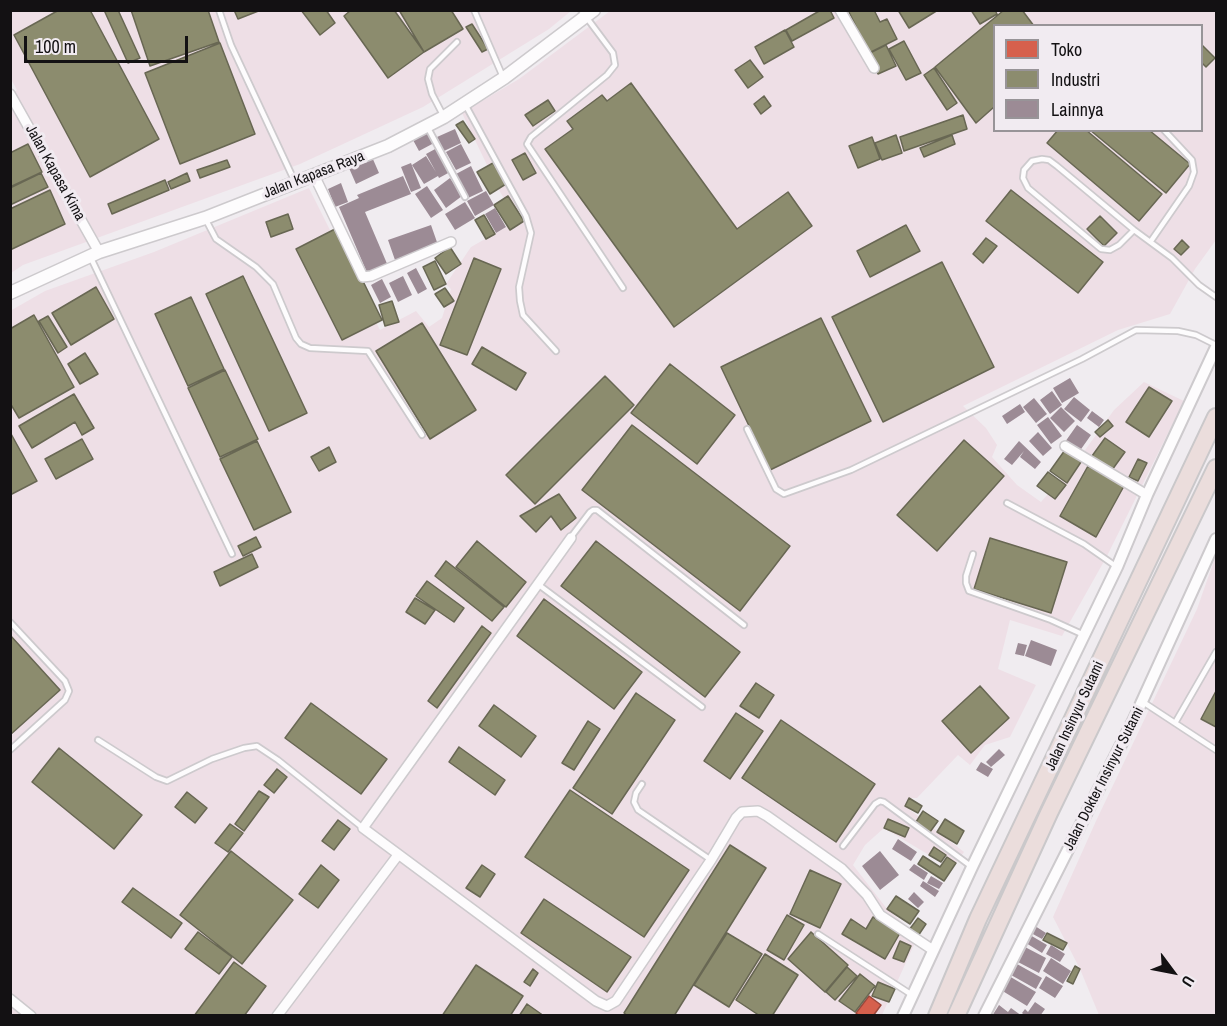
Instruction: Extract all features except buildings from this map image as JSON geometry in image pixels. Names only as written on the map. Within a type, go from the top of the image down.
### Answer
[{"type":"highway","name":"Jalan Insinyur Sutami","points":[[937,1016],[978,919],[1216,417]]},
{"type":"highway","name":"Jalan Insinyur Sutami","points":[[956,1016],[1050,813],[1216,468]]},
{"type":"main road","name":"Jalan Kapasa Raya","points":[[10,293],[95,254],[205,218],[388,146],[444,117],[504,78],[588,12]]},
{"type":"street","points":[[840,10],[874,68]]},
{"type":"street","name":"Jalan Kapasa Kima","points":[[10,94],[95,254]]},
{"type":"street","points":[[314,175],[363,277],[371,276],[451,242]]},
{"type":"street","points":[[903,1016],[972,867],[1117,567],[1147,495],[1216,346]]},
{"type":"street","points":[[1065,446],[1147,495]]},
{"type":"street","points":[[571,538],[363,828],[596,1001],[608,1006],[616,1001],[742,812],[758,811],[842,869],[867,895],[880,915],[933,950]]},
{"type":"street","name":"Jalan Dokter Insinyur Sutami","points":[[984,1016],[1143,702],[1216,539]]},
{"type":"street","points":[[280,1015],[398,855]]},
{"type":"street","points":[[10,999],[31,1016]]},
{"type":"lane","points":[[219,10],[231,45],[295,182]]},
{"type":"lane","points":[[474,10],[504,78]]},
{"type":"lane","points":[[588,12],[614,53],[615,65],[607,75],[531,137],[527,144],[623,288]]},
{"type":"lane","points":[[444,117],[432,94],[428,79],[430,69],[457,42]]},
{"type":"lane","points":[[465,103],[526,216],[531,233],[519,287],[519,301],[524,315],[556,351]]},
{"type":"lane","points":[[427,126],[465,197]]},
{"type":"lane","points":[[1150,241],[1189,186],[1194,172],[1192,160],[1166,132]]},
{"type":"lane","points":[[1134,230],[1119,245],[1110,250],[1101,249],[1028,188],[1023,178],[1024,170],[1032,161],[1048,160],[1172,258],[1199,285],[1216,297]]},
{"type":"lane","points":[[205,218],[216,239],[256,267],[273,284],[301,344],[310,348],[368,351],[422,435]]},
{"type":"lane","points":[[95,254],[232,554]]},
{"type":"lane","points":[[747,429],[776,489],[784,494],[851,470],[903,446],[1083,359],[1136,330],[1178,331],[1196,335],[1216,346]]},
{"type":"lane","points":[[1007,503],[1084,544],[1117,567]]},
{"type":"lane","points":[[571,538],[590,512],[597,510],[744,625]]},
{"type":"lane","points":[[973,554],[966,576],[969,591],[1051,620],[1084,635]]},
{"type":"lane","points":[[539,585],[702,707]]},
{"type":"lane","points":[[10,622],[65,681],[69,691],[65,700],[10,750]]},
{"type":"lane","points":[[1175,723],[1216,652]]},
{"type":"lane","points":[[1143,702],[1216,750]]},
{"type":"lane","points":[[98,740],[156,777],[167,780],[212,759],[257,746],[363,828]]},
{"type":"lane","points":[[642,784],[636,793],[634,802],[638,810],[711,860]]},
{"type":"lane","points":[[843,846],[875,804],[880,801],[972,867]]},
{"type":"lane","points":[[818,934],[912,995]]},
{"type":"shaded area","points":[[10,11],[571,11],[549,29],[423,107],[300,164],[23,265],[11,273],[10,94],[17,90],[11,79]]},
{"type":"shaded area","points":[[610,11],[1216,11],[1216,240],[1195,269],[1170,314],[1118,330],[963,406],[986,428],[997,445],[992,457],[1017,485],[1041,502],[1083,453],[1114,410],[1144,382],[1184,401],[1107,556],[1062,636],[1010,620],[998,669],[1036,685],[1010,737],[985,745],[970,765],[958,755],[917,798],[909,798],[905,806],[964,852],[956,863],[934,847],[929,855],[884,828],[865,845],[853,865],[887,909],[918,936],[882,1015],[11,1015],[10,311],[45,291],[154,252],[309,188],[380,330],[416,311],[429,327],[442,318],[451,289],[446,284],[471,247],[517,221],[499,190],[462,113],[519,79]]},
{"type":"shaded area","points":[[1216,555],[1216,1015],[1099,1015],[1080,969],[1053,917],[1197,609]]}]
